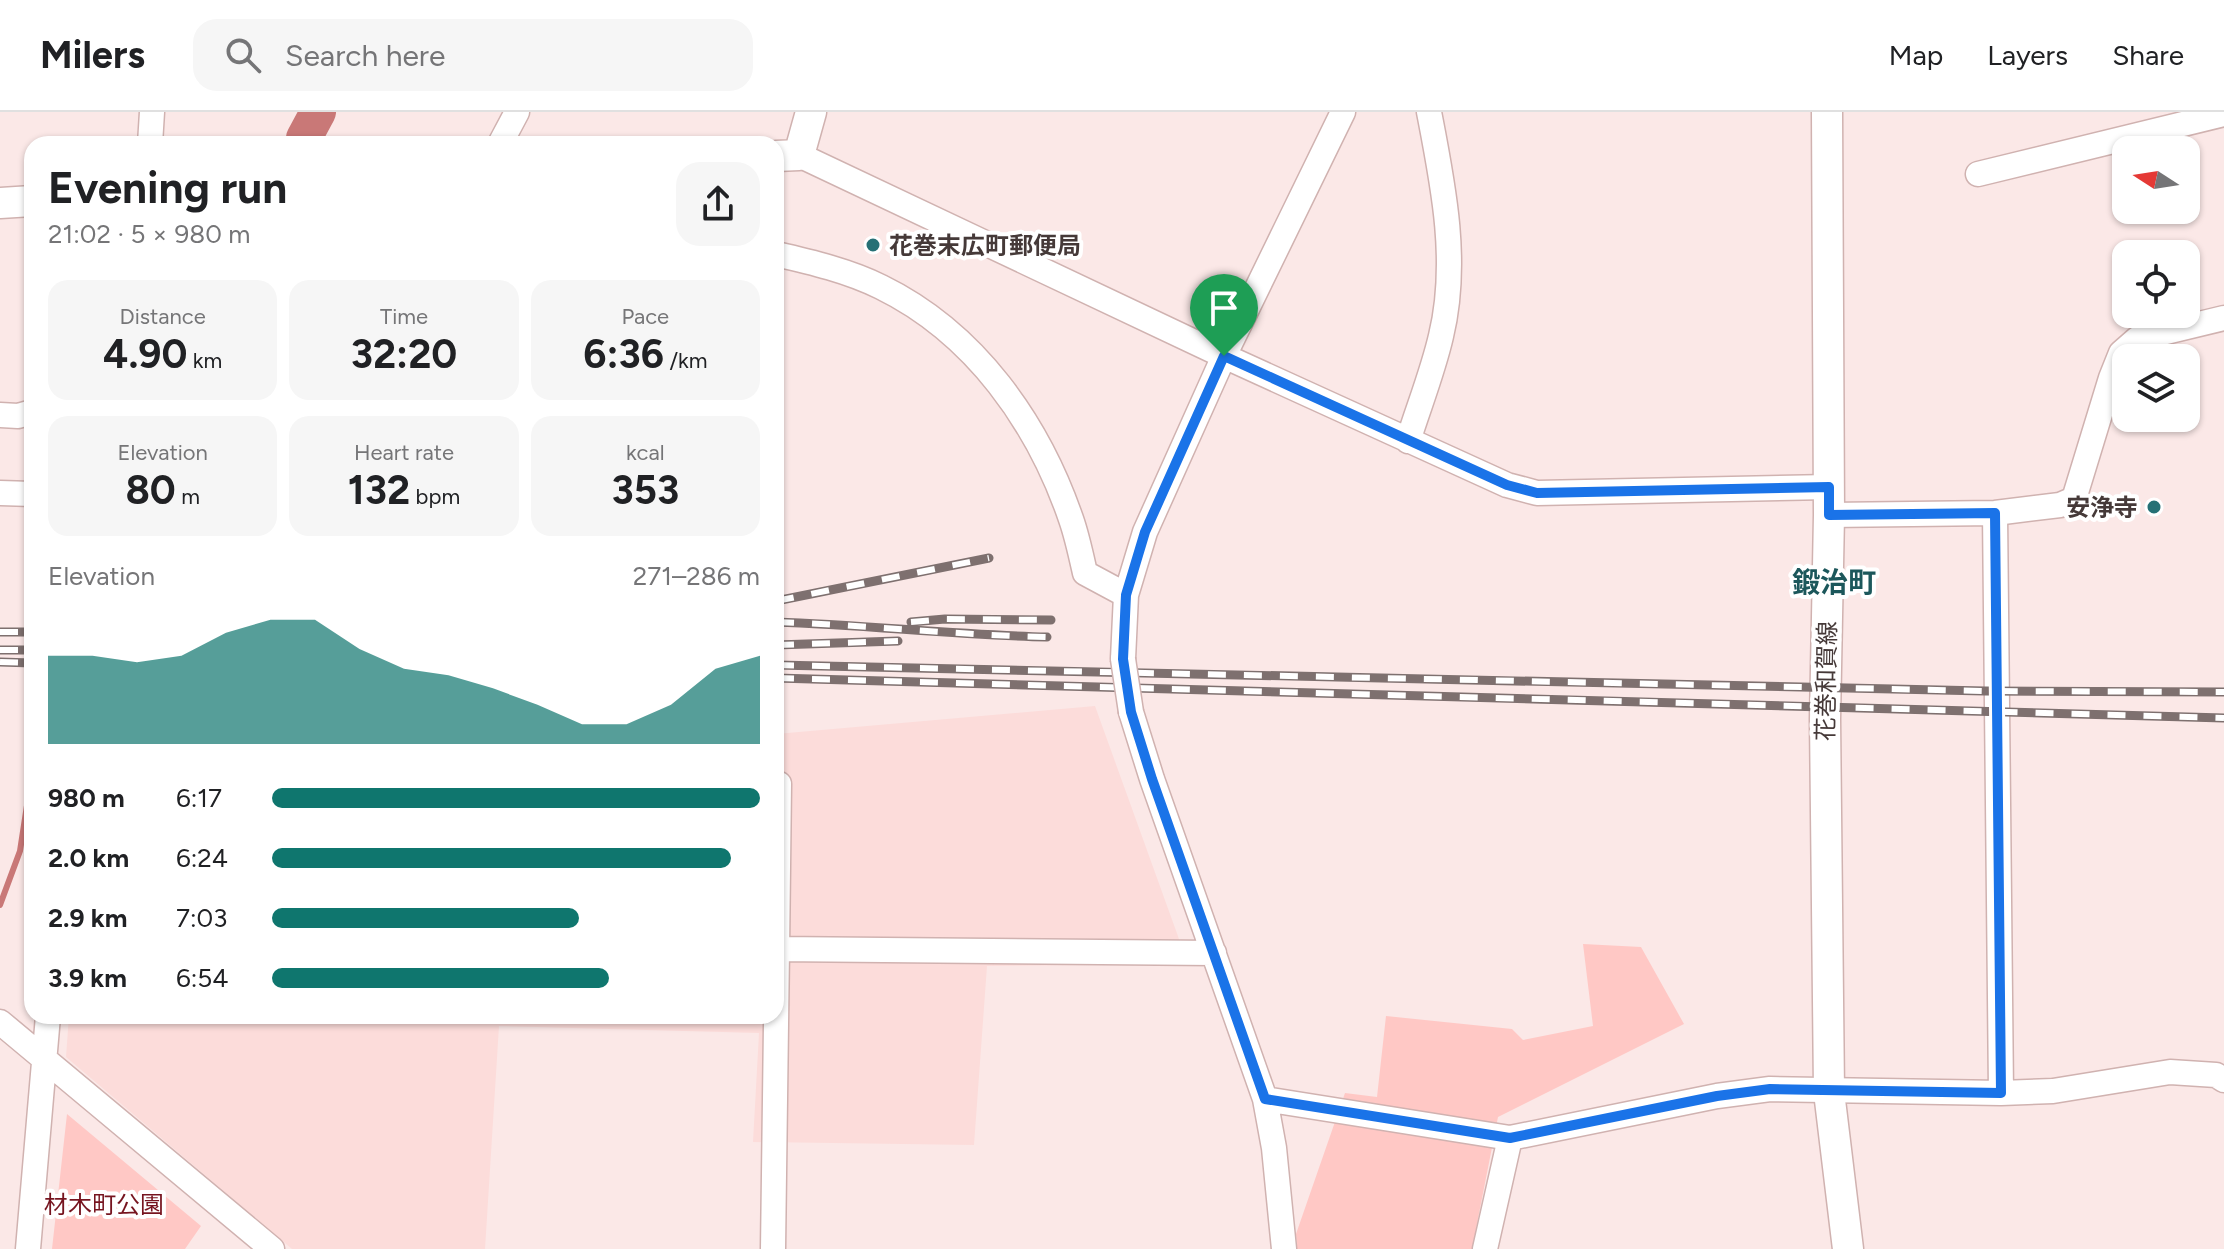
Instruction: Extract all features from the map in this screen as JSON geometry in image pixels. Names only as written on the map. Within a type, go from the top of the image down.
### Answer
[{"type":"main road","points":[[788,156],[811,112]]},
{"type":"main road","name":"花巻和賀線","points":[[1827,112],[1829,501],[1825,719],[1829,1092],[1848,1249]]},
{"type":"main road","points":[[0,203],[24,202]]},
{"type":"street","points":[[150,136],[152,112]]},
{"type":"street","points":[[504,136],[517,112]]},
{"type":"street","points":[[1284,1249],[1274,1148],[1265,1099],[1131,712],[1123,659],[1126,595],[1145,532],[1224,356],[1343,112]]},
{"type":"street","points":[[1408,441],[1442,336],[1448,298],[1448,233],[1441,171],[1429,112]]},
{"type":"street","points":[[1978,174],[2224,114]]},
{"type":"street","points":[[788,156],[1408,441],[1507,485],[1537,493],[1829,501],[1995,513],[2060,505],[2074,499],[2121,353],[2137,339],[2224,318]]},
{"type":"street","points":[[784,256],[881,287],[937,322],[983,363],[1022,413],[1045,458],[1071,519],[1085,573],[1126,595]]},
{"type":"street","points":[[0,415],[24,414]]},
{"type":"street","points":[[0,493],[24,494]]},
{"type":"street","points":[[1995,513],[2001,1093]]},
{"type":"street","points":[[784,949],[1214,953]]},
{"type":"street","points":[[0,1022],[272,1249]]},
{"type":"street","points":[[28,1249],[47,1024]]},
{"type":"street","points":[[773,1249],[776,1024]]},
{"type":"street","points":[[1265,1099],[1510,1138],[1717,1096],[1770,1089],[1829,1092],[2053,1091],[2170,1072],[2216,1075],[2224,1080]]},
{"type":"street","points":[[1485,1249],[1510,1138]]},
{"type":"shaded area","points":[[1095,706],[1188,964],[987,966],[974,1145],[753,1142],[759,1033],[499,1026],[485,1249],[292,1249],[66,1057],[68,1024],[784,1024],[784,733]]},
{"type":"green space","points":[[1583,944],[1641,947],[1684,1024],[1498,1117],[1472,1249],[1297,1249],[1296,1234],[1345,1093],[1377,1097],[1386,1016],[1512,1029],[1523,1040],[1593,1026]]},
{"type":"green space","name":"材木町公園","points":[[67,1114],[201,1226],[185,1249],[52,1249]]},
{"type":"waterway","points":[[305,136],[318,112]]},
{"type":"waterway","points":[[0,905],[20,851],[24,825]]},
{"type":"railway","points":[[784,599],[989,558]]},
{"type":"railway","points":[[911,622],[945,619],[1051,620]]},
{"type":"railway","points":[[784,622],[1047,637]]},
{"type":"railway","points":[[0,632],[24,632]]},
{"type":"railway","points":[[784,645],[898,641]]},
{"type":"railway","points":[[0,650],[24,650]]},
{"type":"railway","points":[[0,662],[24,663]]},
{"type":"railway","points":[[784,665],[1985,691],[2224,692]]},
{"type":"railway","points":[[784,678],[2224,718]]},
{"type":"place","name":"花巻末広町郵便局","points":[[873,245]]},
{"type":"place","name":"安浄寺","points":[[2154,507]]},
{"type":"district","name":"鍛治町","points":[[1834,582]]},
{"type":"route","points":[[1224,356],[1507,485],[1537,493],[1829,487],[1829,515],[1995,513],[2001,1093],[1770,1089],[1717,1096],[1510,1138],[1265,1099],[1152,779],[1131,712],[1123,659],[1126,595],[1145,532],[1224,356]]}]
